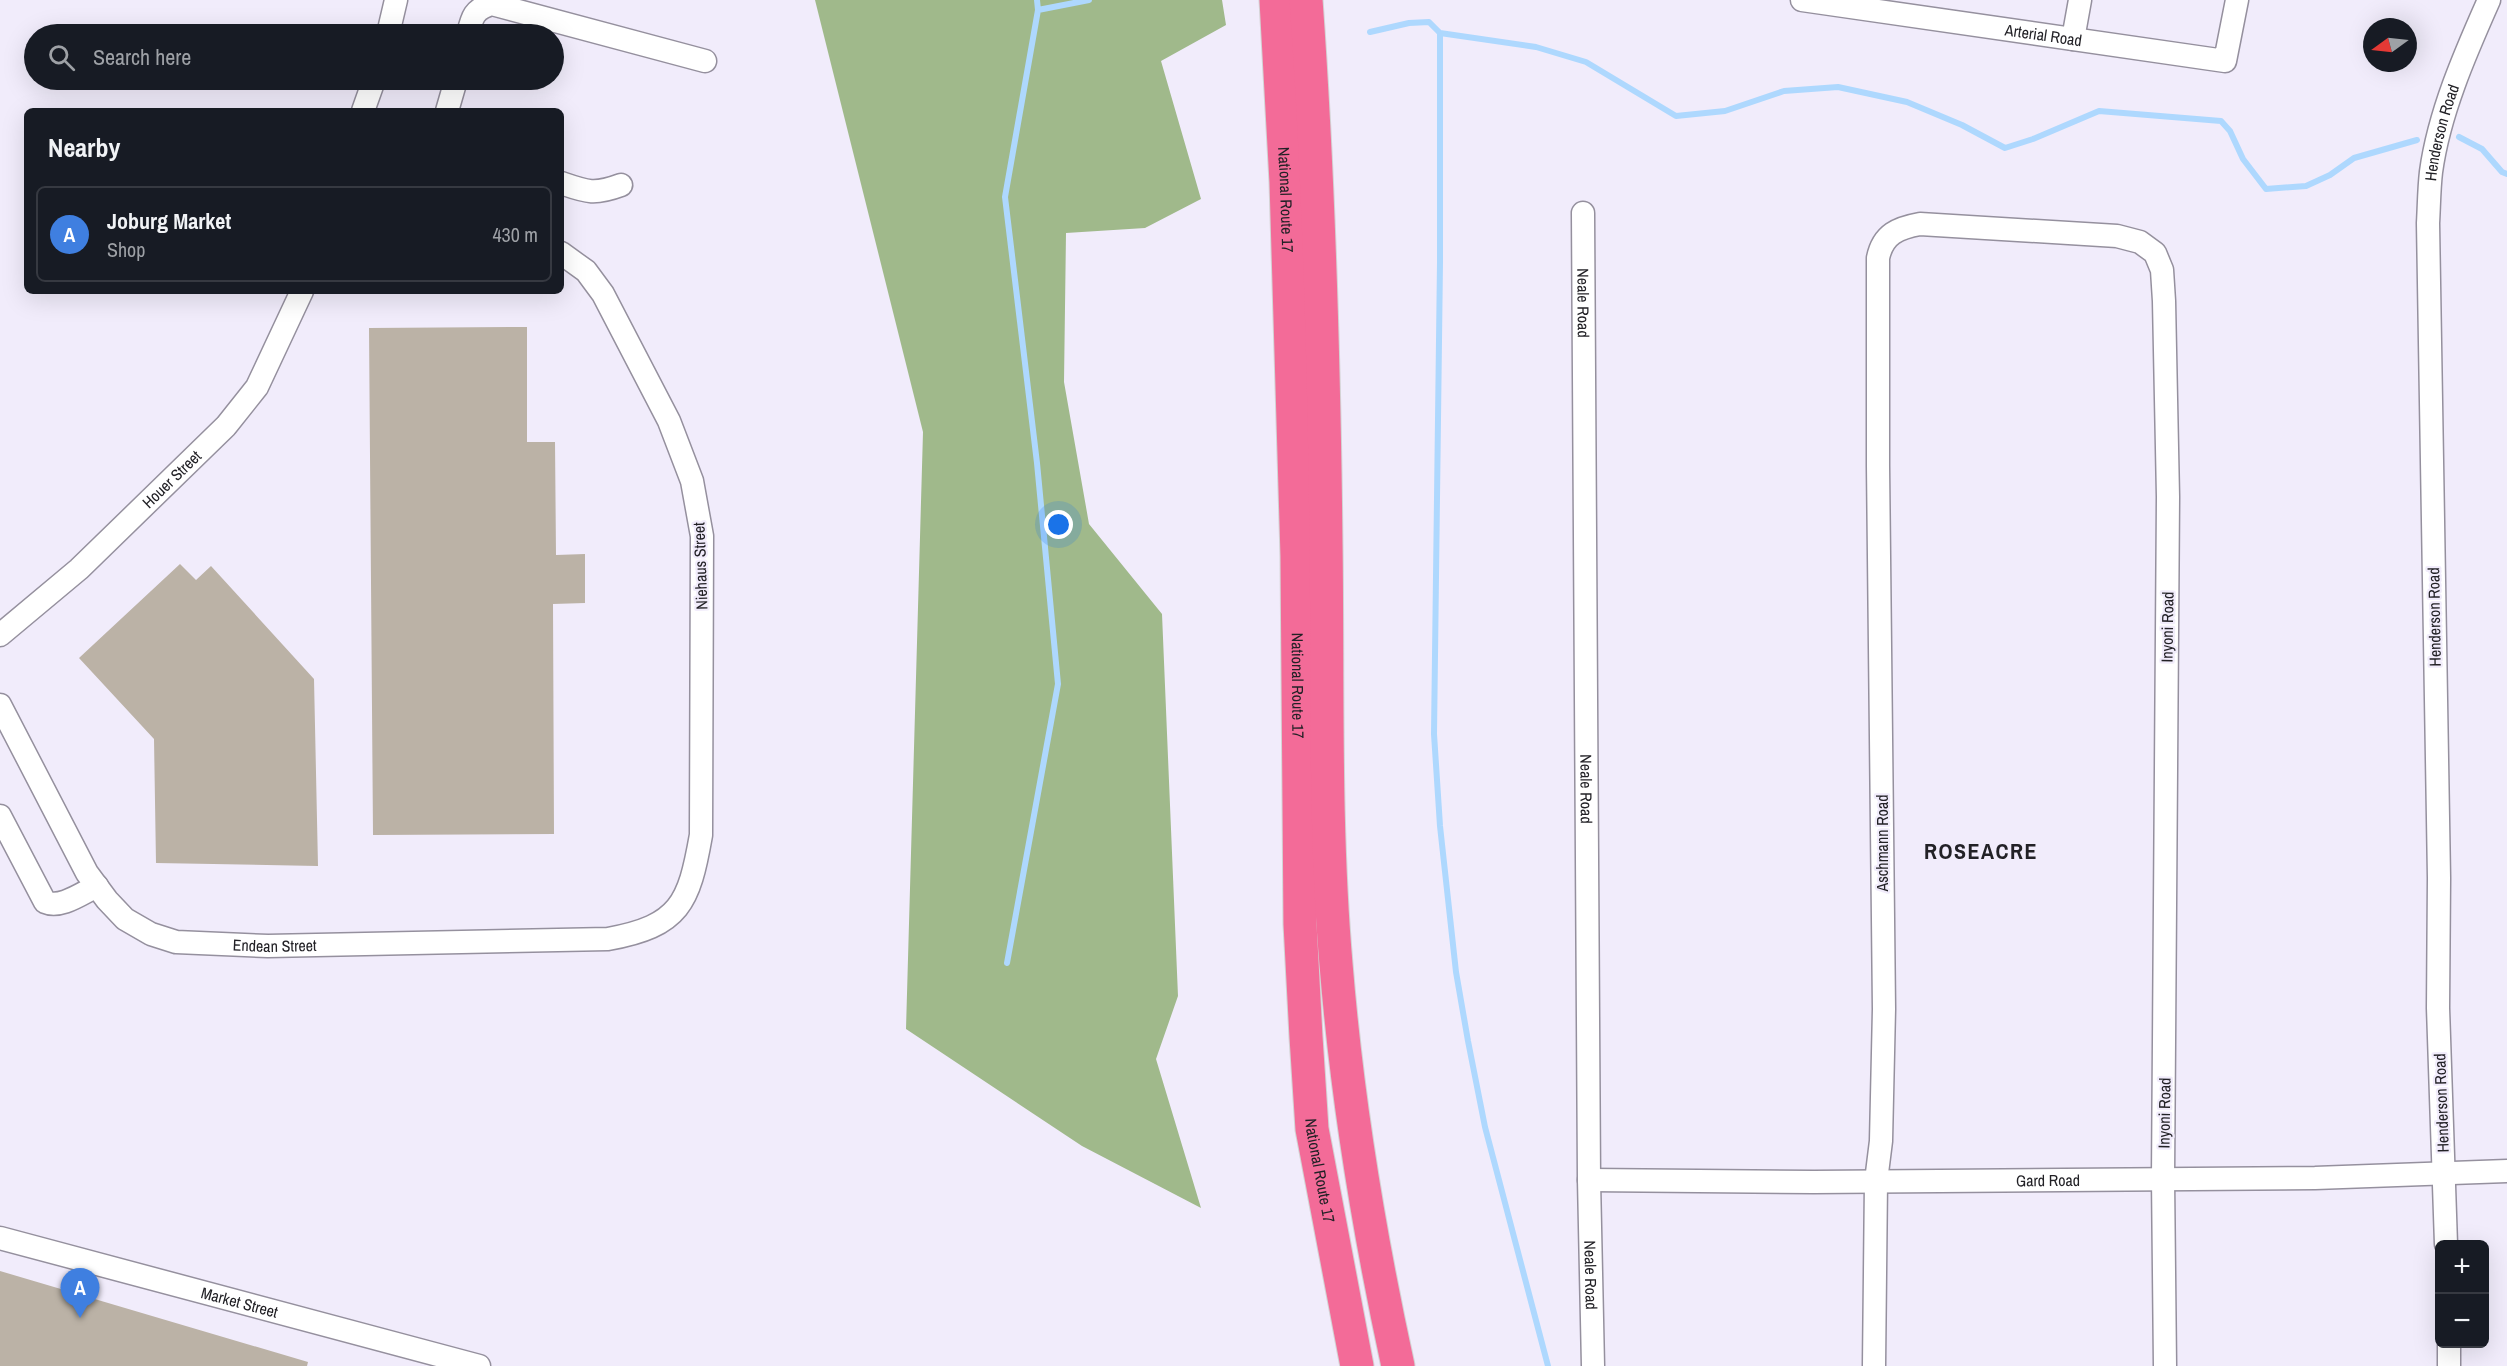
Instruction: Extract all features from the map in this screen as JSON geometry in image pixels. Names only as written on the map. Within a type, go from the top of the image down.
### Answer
[{"type":"highway","name":"National Route 17","points":[[1276,0],[1286,182],[1296,532],[1300,924],[1312,1129],[1357,1366]]},
{"type":"highway","points":[[1306,0],[1321,248],[1328,722],[1336,963],[1348,1088],[1379,1278],[1398,1366]]},
{"type":"highway","points":[[1312,1129],[1312,1206],[1324,1298],[1338,1366]]},
{"type":"highway","points":[[1379,1278],[1413,1366]]},
{"type":"street","points":[[390,24],[396,0]]},
{"type":"street","name":"Arterial Road","points":[[1802,0],[1922,9],[2073,39],[2225,61],[2237,0]]},
{"type":"street","points":[[2073,39],[2080,0]]},
{"type":"street","name":"Henderson Road","points":[[2446,1240],[2438,1008],[2439,878],[2428,224],[2432,172],[2444,116],[2489,0]]},
{"type":"street","points":[[470,24],[473,14],[481,7],[492,4],[705,61]]},
{"type":"street","points":[[364,108],[370,90]]},
{"type":"street","points":[[448,108],[453,90]]},
{"type":"street","points":[[564,184],[589,193],[601,192],[621,185]]},
{"type":"street","name":"Neale Road","points":[[1583,213],[1589,1180],[1593,1366]]},
{"type":"street","name":"Inyoni Road","points":[[1877,321],[1878,258],[1881,245],[1892,232],[1904,227],[1920,224],[2117,236],[2140,242],[2156,253],[2160,260],[2164,301],[2168,497],[2163,1178],[2165,1366]]},
{"type":"street","name":"Niehaus Street","points":[[564,255],[585,271],[603,294],[622,328],[682,452],[696,501],[702,536],[700,835],[694,872],[687,896],[672,912]]},
{"type":"street","name":"Houer Street","points":[[0,635],[79,569],[226,426],[257,387],[301,294]]},
{"type":"street","name":"Aschmann Road","points":[[1874,1366],[1876,1181],[1881,1141],[1884,1009],[1877,321]]},
{"type":"street","name":"Endean Street","points":[[0,705],[61,826],[97,886],[125,919],[151,934],[176,942],[233,945],[375,945],[608,939],[634,934],[656,925],[672,912]]},
{"type":"street","points":[[0,816],[45,903],[63,902],[97,886]]},
{"type":"street","name":"Gard Road","points":[[1589,1180],[2315,1178],[2507,1171]]},
{"type":"street","name":"Market Street","points":[[0,1238],[479,1366]]},
{"type":"street","points":[[2449,1348],[2449,1366]]},
{"type":"green space","points":[[815,0],[1222,0],[1226,25],[1161,61],[1201,199],[1145,228],[1066,233],[1064,382],[1089,524],[1162,614],[1178,996],[1156,1059],[1201,1208],[1082,1146],[906,1029],[923,432]]},
{"type":"building","points":[[527,327],[527,442],[555,442],[556,555],[585,554],[585,603],[553,604],[554,834],[373,835],[369,328]]},
{"type":"building","points":[[180,564],[196,580],[211,566],[314,679],[318,866],[156,863],[154,739],[79,658]]},
{"type":"building","points":[[0,1271],[308,1362],[307,1366],[0,1366]]},
{"type":"waterway","points":[[1007,963],[1058,684],[1037,463],[1005,197],[1038,10],[1037,0]]},
{"type":"waterway","points":[[1038,10],[1089,0]]},
{"type":"waterway","points":[[1370,32],[1409,23],[1429,22],[1440,33],[1536,47],[1586,62],[1676,116],[1725,111],[1784,91],[1838,87],[1907,102],[1962,125],[2005,148],[2033,139],[2099,111],[2221,121],[2230,131],[2243,159],[2266,189],[2306,186],[2330,175],[2354,158],[2417,140]]},
{"type":"waterway","points":[[1440,33],[1440,262],[1434,734],[1440,826],[1456,972],[1485,1127],[1548,1366]]},
{"type":"waterway","points":[[2459,137],[2482,149],[2502,172],[2507,174]]},
{"type":"place","name":"Joburg Market","points":[[80,1318]]},
{"type":"district","name":"ROSEACRE","points":[[1981,851]]}]
